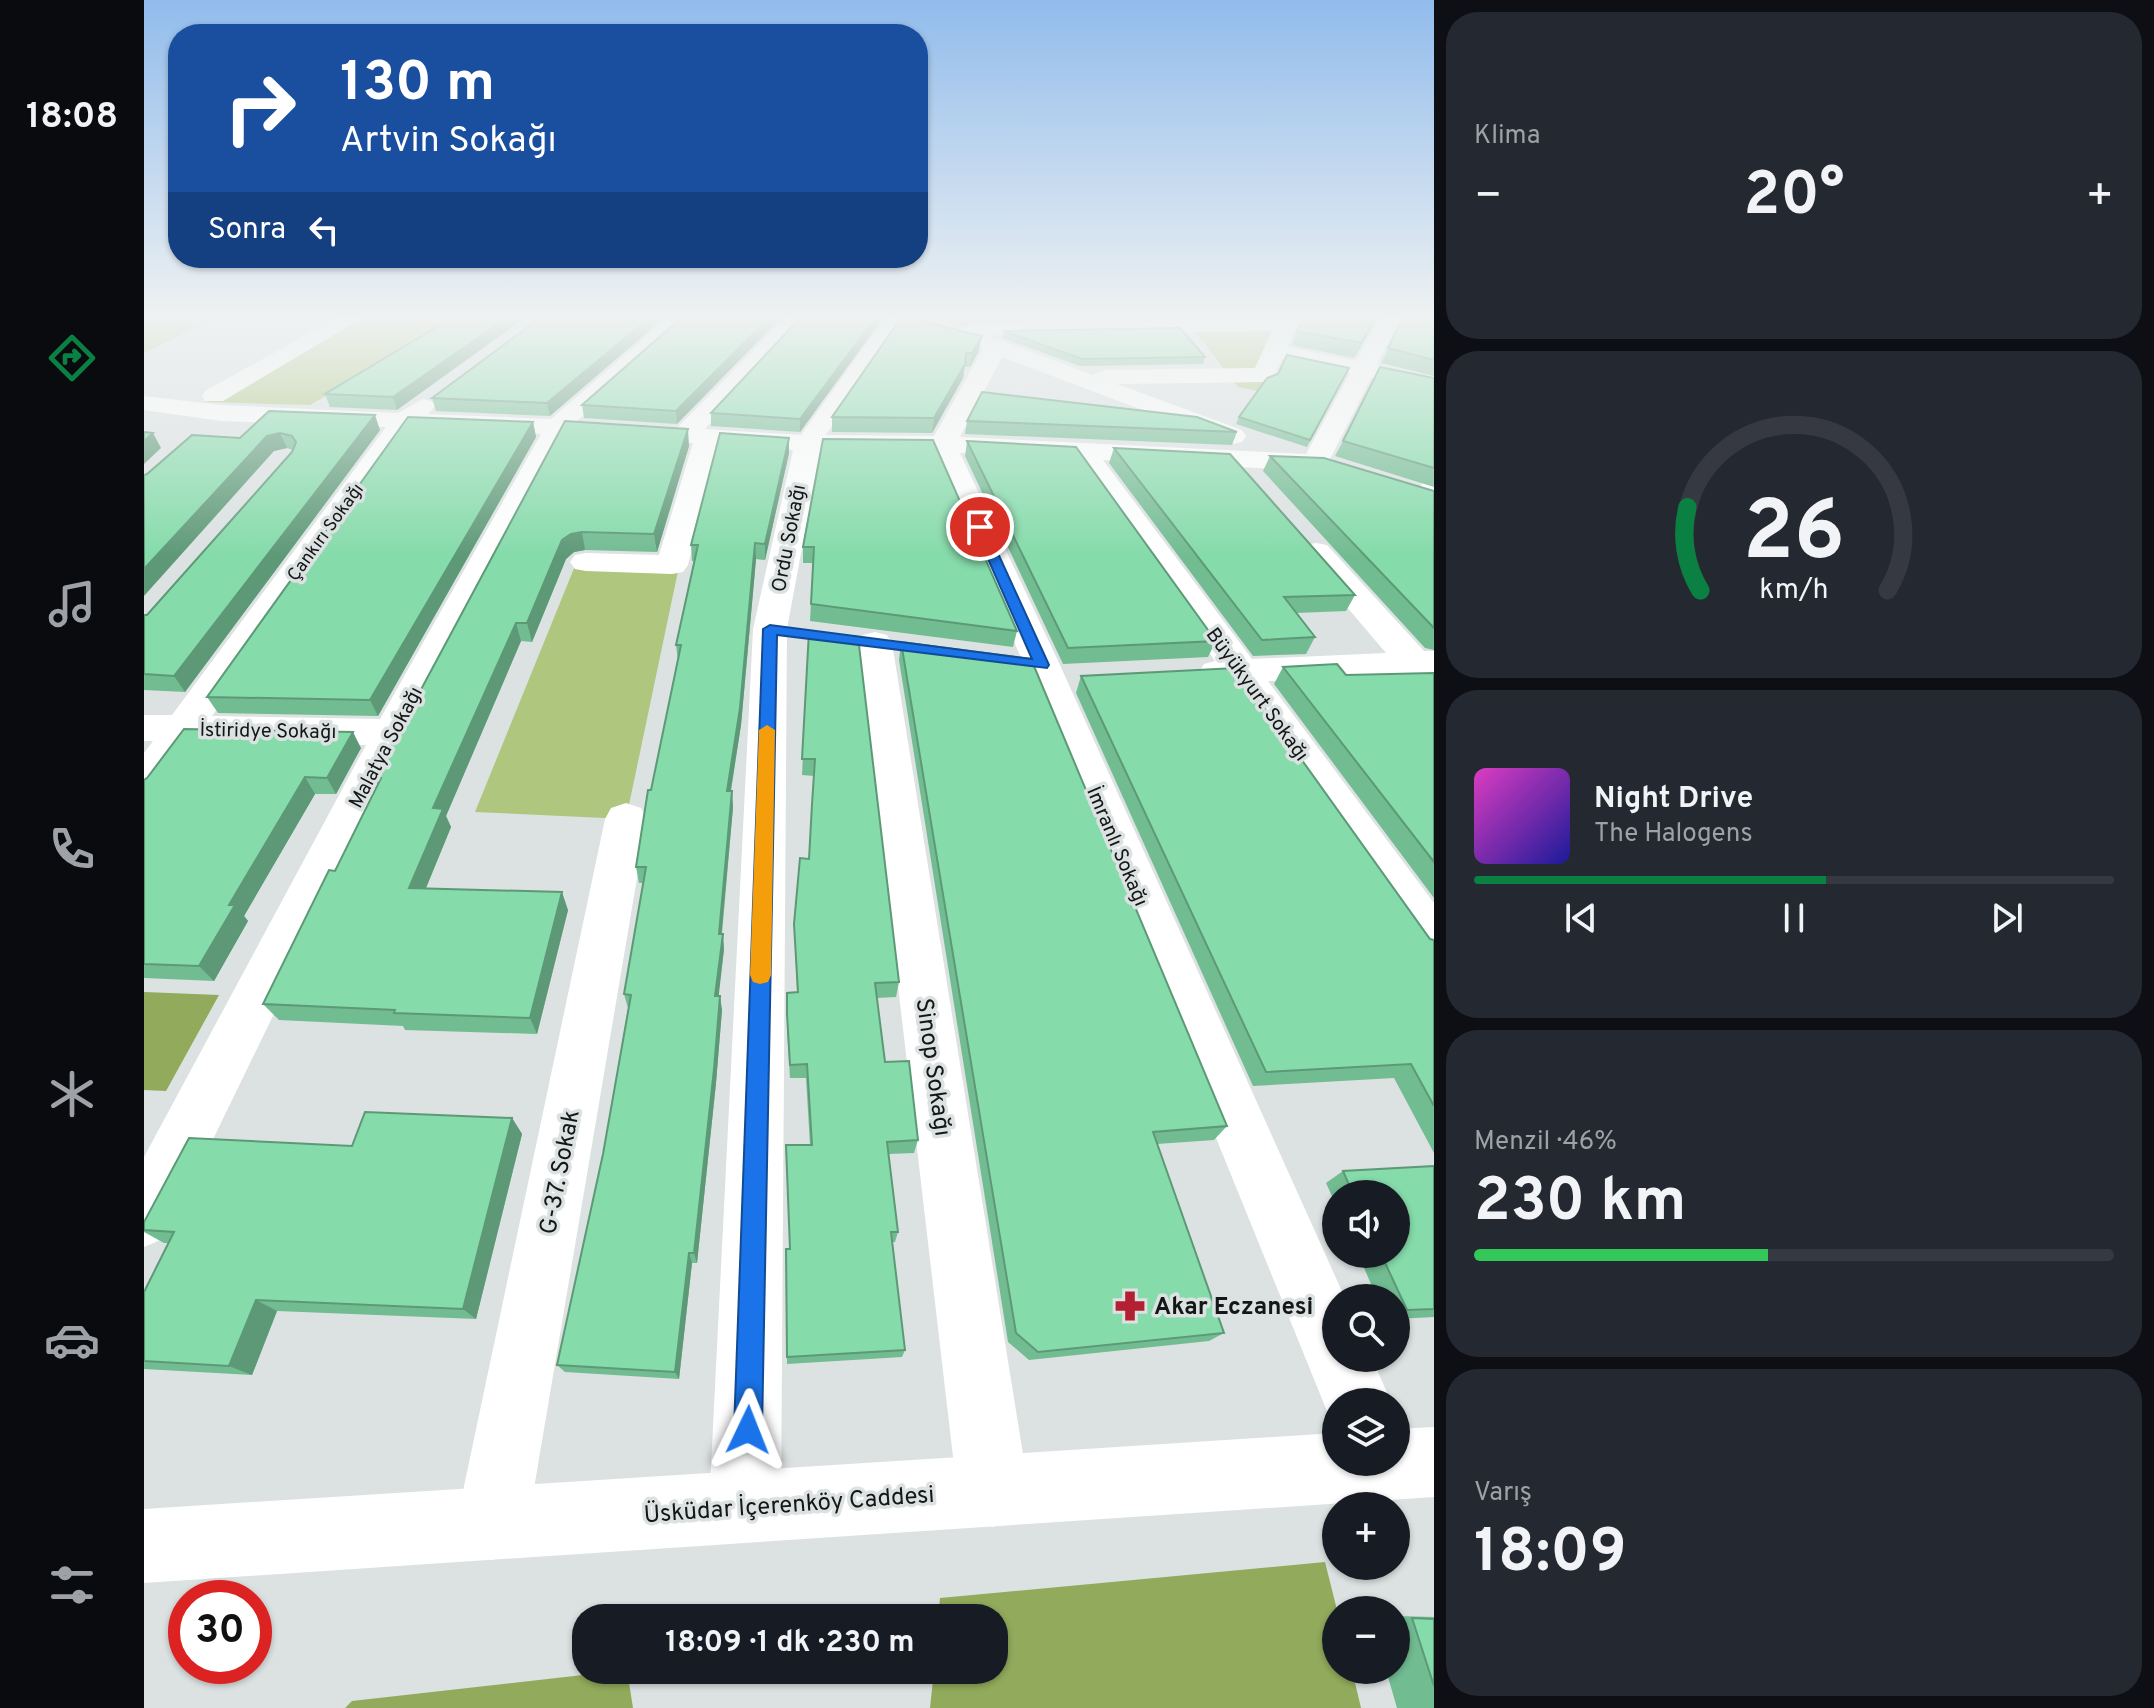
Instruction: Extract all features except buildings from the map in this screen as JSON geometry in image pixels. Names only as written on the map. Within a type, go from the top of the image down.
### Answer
[{"type":"street","points":[[199,432],[218,405],[229,398]]},
{"type":"street","name":"Çankırı Sokağı","points":[[144,783],[404,420],[434,398]]},
{"type":"street","name":"Malatya Sokağı","points":[[144,1217],[392,732],[558,427],[589,398]]},
{"type":"street","points":[[586,562],[672,565],[697,436],[729,398]]},
{"type":"street","name":"Ordu Sokağı","points":[[745,1506],[785,631],[808,443],[851,398]]},
{"type":"street","points":[[943,444],[968,398]]},
{"type":"street","points":[[1133,398],[1228,434],[1344,471]]},
{"type":"street","points":[[1315,463],[1348,398]]},
{"type":"street","points":[[144,403],[218,405],[404,420],[808,443],[1081,449],[1315,463]]},
{"type":"street","name":"İmranlı Sokağı","points":[[943,444],[1044,671],[1322,1321]]},
{"type":"street","name":"Büyükyurt Sokağı","points":[[1081,449],[1434,939]]},
{"type":"street","points":[[1230,456],[1261,491]]},
{"type":"street","points":[[1401,489],[1433,495]]},
{"type":"street","points":[[1292,525],[1428,670]]},
{"type":"street","name":"Sinop Sokağı","points":[[875,643],[993,1491]]},
{"type":"street","points":[[1181,673],[1428,670]]},
{"type":"street","name":"İstiridye Sokağı","points":[[144,728],[392,732]]},
{"type":"street","name":"G-37. Sokak","points":[[492,1524],[626,819]]},
{"type":"street","name":"Üsküdar İçerenköy Caddesi","points":[[144,1546],[1322,1468]]},
{"type":"green space","points":[[214,398],[323,398],[310,405],[206,402]]},
{"type":"green space","points":[[575,566],[678,571],[626,819],[475,812]]},
{"type":"green space","points":[[144,992],[219,995],[166,1091],[144,1090]]},
{"type":"green space","points":[[1322,1562],[1322,1580],[1330,1580],[1334,1596],[1322,1596],[1322,1684],[1355,1684],[1361,1708],[930,1708],[933,1684],[1008,1684],[1008,1604],[939,1604],[940,1598]]},
{"type":"green space","points":[[572,1676],[572,1684],[629,1684],[633,1708],[345,1708],[352,1701]]},
{"type":"slow traffic","points":[[760,975],[767,730]]},
{"type":"place","name":"Akar Eczanesi","points":[[1130,1306]]},
{"type":"route","points":[[748,1430],[770,629],[1042,665],[980,527]]}]
